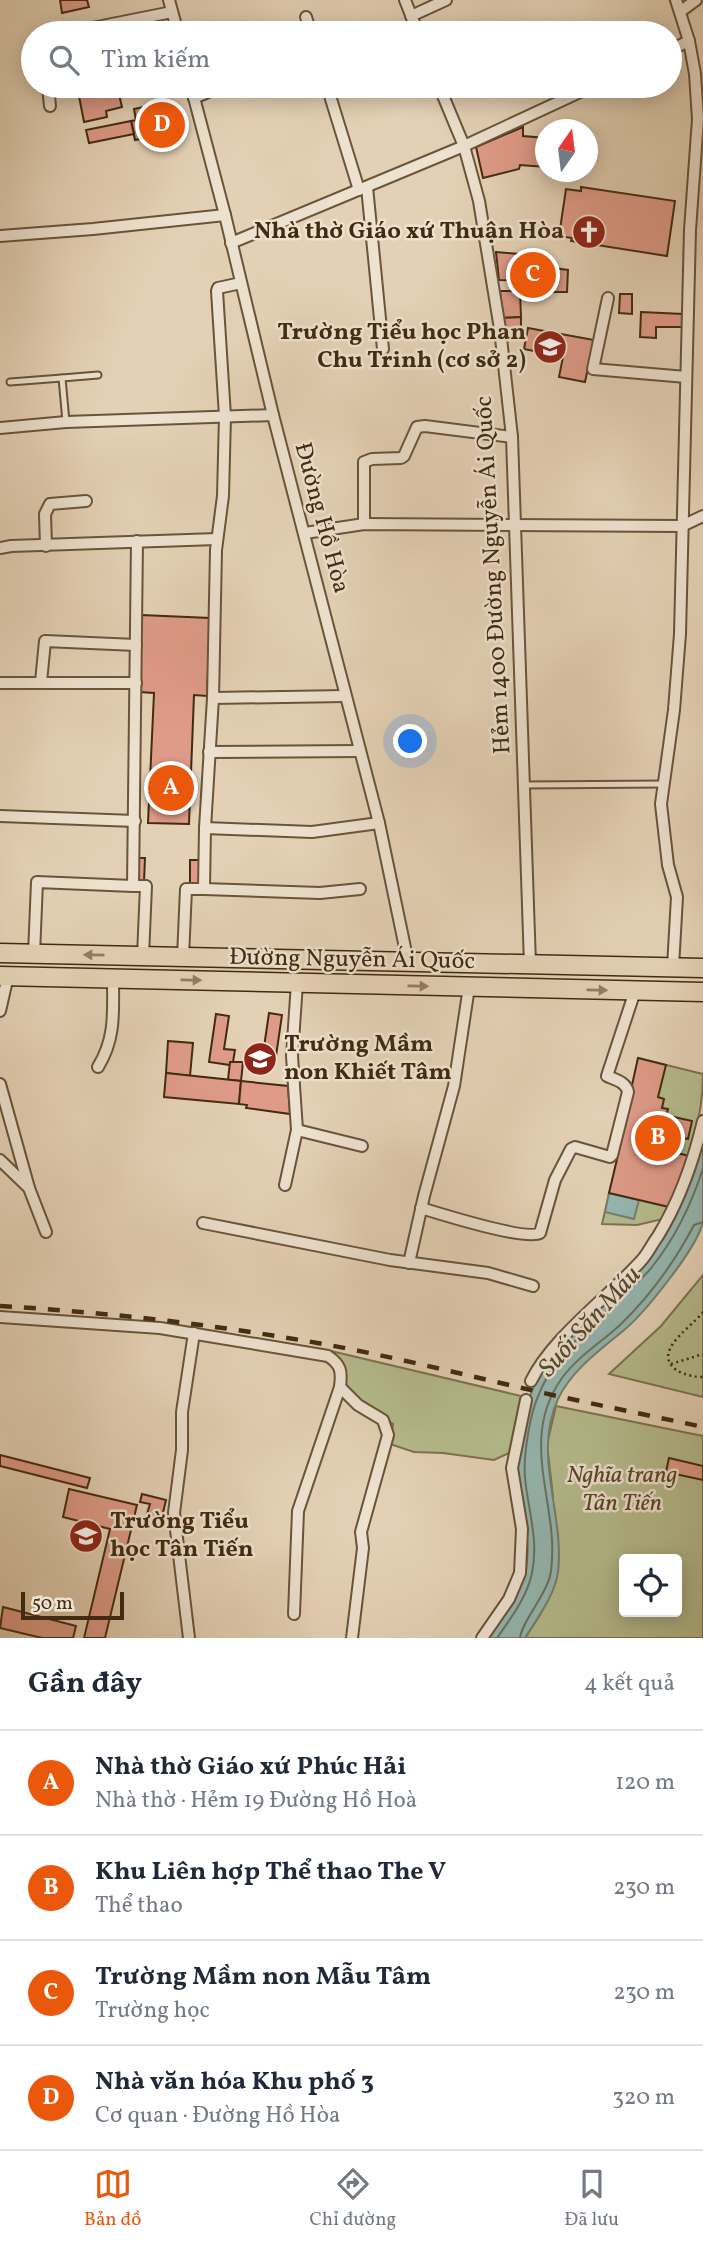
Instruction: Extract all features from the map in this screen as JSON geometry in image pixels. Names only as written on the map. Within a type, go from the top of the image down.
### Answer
[{"type":"main road","name":"Đường Nguyễn Ái Quốc","points":[[0,953],[703,968]]},
{"type":"main road","points":[[529,988],[530,964]]},
{"type":"main road","name":"Đường Nguyễn Ái Quốc","points":[[4,976],[703,992]]},
{"type":"street","points":[[169,0],[174,21]]},
{"type":"street","points":[[405,0],[413,21]]},
{"type":"street","points":[[411,16],[446,0]]},
{"type":"street","points":[[673,967],[677,897],[668,865],[661,815],[680,647],[690,230],[698,119],[695,74],[689,41],[676,0]]},
{"type":"street","points":[[681,12],[696,0]]},
{"type":"street","points":[[127,21],[172,12]]},
{"type":"street","points":[[306,17],[307,21]]},
{"type":"street","points":[[682,44],[689,41]]},
{"type":"street","points":[[49,98],[50,106]]},
{"type":"street","name":"Đường Hồ Hòa","points":[[194,98],[379,822],[408,962]]},
{"type":"street","points":[[331,98],[363,188],[383,349]]},
{"type":"street","name":"Hẻm 1400 Đường Nguyễn Ái Quốc","points":[[444,98],[464,146],[483,223],[500,329],[512,437],[530,964]]},
{"type":"street","points":[[231,243],[464,146],[567,98]]},
{"type":"street","points":[[0,236],[225,215]]},
{"type":"street","points":[[690,230],[703,231]]},
{"type":"street","points":[[204,889],[217,539],[223,496],[225,416],[216,291],[218,288],[241,284]]},
{"type":"street","points":[[608,298],[593,369],[686,377]]},
{"type":"street","points":[[0,428],[66,422],[273,415]]},
{"type":"street","points":[[364,523],[364,462],[372,459],[401,458],[417,427],[512,437]]},
{"type":"street","points":[[46,546],[46,508],[50,504],[86,501]]},
{"type":"street","points":[[304,533],[364,523],[682,526],[703,516]]},
{"type":"street","points":[[0,548],[11,545],[217,539]]},
{"type":"street","points":[[133,886],[136,541]]},
{"type":"street","points":[[41,682],[45,641],[136,645]]},
{"type":"street","points":[[0,684],[136,683]]},
{"type":"street","points":[[213,698],[345,696]]},
{"type":"street","points":[[208,752],[359,751]]},
{"type":"street","points":[[0,816],[135,821]]},
{"type":"street","points":[[205,828],[312,832],[379,822]]},
{"type":"street","points":[[34,954],[37,882],[146,886],[143,956]]},
{"type":"street","points":[[183,957],[186,889],[320,893],[360,889]]},
{"type":"street","points":[[0,1011],[4,976]]},
{"type":"street","points":[[98,1066],[106,1056],[113,1025],[113,979]]},
{"type":"street","points":[[285,1185],[297,1130],[292,1056],[297,983]]},
{"type":"street","points":[[409,1264],[454,1086],[469,987]]},
{"type":"street","points":[[421,1208],[490,1227],[532,1235],[540,1233],[555,1180],[571,1149],[575,1147],[610,1157],[612,1155],[628,1092],[627,1086],[607,1076],[635,991]]},
{"type":"street","points":[[0,1084],[29,1188],[46,1232]]},
{"type":"street","points":[[531,1381],[580,1321],[642,1261],[683,1189],[703,1121]]},
{"type":"street","points":[[297,1130],[362,1146]]},
{"type":"street","points":[[0,1160],[29,1188]]},
{"type":"street","points":[[203,1223],[409,1264],[488,1273],[533,1286]]},
{"type":"street","points":[[0,1317],[80,1321],[194,1333],[328,1356],[340,1364],[340,1387],[298,1511],[294,1614]]},
{"type":"street","points":[[189,1638],[174,1513],[182,1450],[182,1412],[194,1333]]},
{"type":"street","points":[[340,1387],[358,1405],[383,1420],[388,1435],[361,1532],[363,1548],[352,1638]]},
{"type":"street","points":[[482,1638],[509,1599],[520,1573],[522,1529],[512,1468],[526,1400]]},
{"type":"lane","points":[[10,382],[98,375]]},
{"type":"lane","points":[[62,378],[66,422]]},
{"type":"lane","points":[[524,785],[664,784]]},
{"type":"path","points":[[703,1312],[673,1344],[669,1354],[671,1364],[683,1374],[703,1377]]},
{"type":"path","points":[[671,1364],[703,1354]]},
{"type":"green space","points":[[638,1058],[703,1074],[700,1112],[685,1166],[663,1219],[637,1225],[602,1224],[633,1092]]},
{"type":"green space","points":[[703,1275],[703,1397],[609,1374],[661,1326]]},
{"type":"green space","points":[[331,1351],[521,1396],[509,1453],[494,1460],[414,1452],[390,1444],[393,1424],[360,1400],[345,1385],[344,1366]]},
{"type":"green space","name":"Nghĩa trang Tân Tiến","points":[[556,1406],[703,1436],[703,1638],[525,1638],[540,1615],[553,1496],[547,1444]]},
{"type":"water","name":"Suối Săn Máu","points":[[703,1141],[703,1221],[692,1246],[644,1310],[586,1362],[570,1379],[558,1399],[548,1442],[548,1463],[559,1550],[558,1572],[553,1589],[525,1638],[488,1638],[514,1600],[525,1574],[528,1547],[517,1469],[522,1429],[532,1391],[554,1355],[568,1339],[647,1262],[681,1203]]},
{"type":"water","points":[[609,1193],[639,1200],[634,1219],[605,1212]]},
{"type":"building","points":[[60,0],[87,0],[89,7],[62,13]]},
{"type":"building","points":[[79,98],[120,98],[122,107],[106,111],[107,117],[84,122]]},
{"type":"building","points":[[162,103],[164,114],[136,120],[134,109]]},
{"type":"building","points":[[167,114],[170,133],[135,140],[131,121]]},
{"type":"building","points":[[131,121],[134,134],[89,143],[86,130]]},
{"type":"building","points":[[523,127],[523,136],[535,137],[535,166],[520,165],[519,169],[483,178],[476,147]]},
{"type":"building","points":[[581,187],[675,201],[667,256],[571,241],[572,238],[559,236],[566,189],[581,191]]},
{"type":"building","points":[[496,252],[519,254],[521,264],[568,270],[567,292],[552,292],[552,281],[499,280]]},
{"type":"building","points":[[500,291],[520,291],[521,317],[503,318]]},
{"type":"building","points":[[620,294],[632,294],[632,314],[619,313]]},
{"type":"building","points":[[641,312],[683,314],[682,327],[656,327],[656,338],[640,337]]},
{"type":"building","points":[[521,317],[521,332],[505,332],[503,318]]},
{"type":"building","points":[[528,328],[594,340],[585,382],[559,377],[563,357],[524,349]]},
{"type":"building","points":[[141,615],[210,618],[207,696],[194,695],[189,824],[148,823],[154,693],[140,692]]},
{"type":"building","points":[[139,858],[145,858],[144,882],[139,881]]},
{"type":"building","points":[[190,860],[200,860],[199,885],[190,884]]},
{"type":"building","points":[[269,1013],[282,1015],[276,1056],[263,1054]]},
{"type":"building","points":[[216,1014],[229,1016],[224,1049],[235,1050],[230,1065],[209,1062]]},
{"type":"building","points":[[168,1041],[193,1043],[190,1076],[166,1073]]},
{"type":"building","points":[[638,1058],[666,1065],[658,1097],[664,1099],[662,1108],[668,1109],[658,1148],[689,1156],[669,1207],[609,1193],[633,1092]]},
{"type":"building","points":[[230,1062],[243,1062],[241,1081],[228,1080]]},
{"type":"building","points":[[166,1073],[241,1081],[239,1104],[164,1097]]},
{"type":"building","points":[[241,1081],[288,1086],[290,1114],[246,1108],[247,1105],[239,1104]]},
{"type":"building","points":[[674,1117],[692,1121],[688,1139],[670,1135]]},
{"type":"building","points":[[0,1455],[90,1478],[87,1488],[0,1466]]},
{"type":"building","points":[[669,1458],[703,1466],[703,1480],[666,1472]]},
{"type":"building","points":[[69,1489],[137,1505],[105,1638],[84,1638],[110,1529],[63,1517]]},
{"type":"building","points":[[142,1494],[166,1500],[161,1521],[146,1517],[150,1504],[140,1502]]},
{"type":"building","points":[[3,1607],[76,1626],[73,1638],[42,1638],[0,1628]]},
{"type":"railway","points":[[0,1306],[150,1319],[300,1340],[703,1427]]},
{"type":"place","name":"Nhà văn hóa Khu phố 3","points":[[162,125]]},
{"type":"place","name":"Nhà thờ Giáo xứ Thuận Hòa","points":[[589,232]]},
{"type":"place","name":"Trường Mầm non Mẫu Tâm","points":[[533,275]]},
{"type":"place","name":"Trường Tiểu học Phan Chu Trinh (cơ sở 2)","points":[[550,347]]},
{"type":"place","name":"Nhà thờ Giáo xứ Phúc Hải","points":[[171,788]]},
{"type":"place","name":"Trường Mầm non Khiết Tâm","points":[[260,1059]]},
{"type":"place","name":"Khu Liên hợp Thể thao The V","points":[[658,1138]]},
{"type":"place","name":"Trường Tiểu học Tân Tiến","points":[[86,1536]]}]
